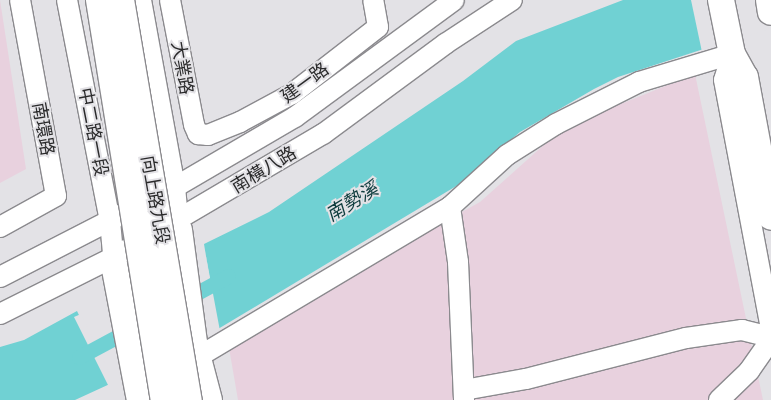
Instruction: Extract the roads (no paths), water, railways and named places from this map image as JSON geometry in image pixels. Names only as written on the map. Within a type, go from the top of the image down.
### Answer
[{"type":"main road","name":"向上路九段","points":[[99,0],[164,400]]},
{"type":"main road","name":"向上路九段","points":[[121,0],[189,400]]},
{"type":"main road","points":[[721,0],[731,49],[745,77],[771,218]]},
{"type":"main road","points":[[769,0],[771,12]]},
{"type":"main road","points":[[178,226],[196,350],[209,400]]},
{"type":"main road","points":[[114,261],[138,391]]},
{"type":"street","name":"南環路","points":[[0,227],[56,196],[20,0]]},
{"type":"street","name":"中二路一段","points":[[67,0],[110,221],[114,261]]},
{"type":"street","points":[[141,0],[174,187],[178,226]]},
{"type":"street","name":"大業路","points":[[170,0],[187,97],[198,134]]},
{"type":"street","points":[[373,0],[378,28],[392,45]]},
{"type":"street","name":"南橫八路","points":[[0,277],[174,187],[295,117],[454,0]]},
{"type":"street","name":"南橫八路","points":[[0,314],[114,261],[178,226],[323,134],[445,44],[512,0]]},
{"type":"street","name":"建一路","points":[[198,134],[208,135],[240,122],[281,101],[378,28]]},
{"type":"street","points":[[196,350],[450,207],[507,155],[556,124],[639,82],[731,49]]},
{"type":"street","points":[[731,49],[724,80],[771,328]]},
{"type":"street","points":[[450,207],[458,262],[464,395],[686,338],[742,330],[771,339],[750,371],[719,400]]},
{"type":"water","points":[[623,0],[771,0],[771,27],[618,77],[594,89],[520,132],[458,185],[218,329],[204,244],[269,212],[463,81],[516,41]]},
{"type":"water","points":[[77,311],[112,383],[75,400],[0,400],[0,347],[24,340]]},
{"type":"waterway","name":"南勢溪","points":[[184,300],[228,276]]},
{"type":"waterway","name":"南勢溪","points":[[79,357],[133,328]]}]
